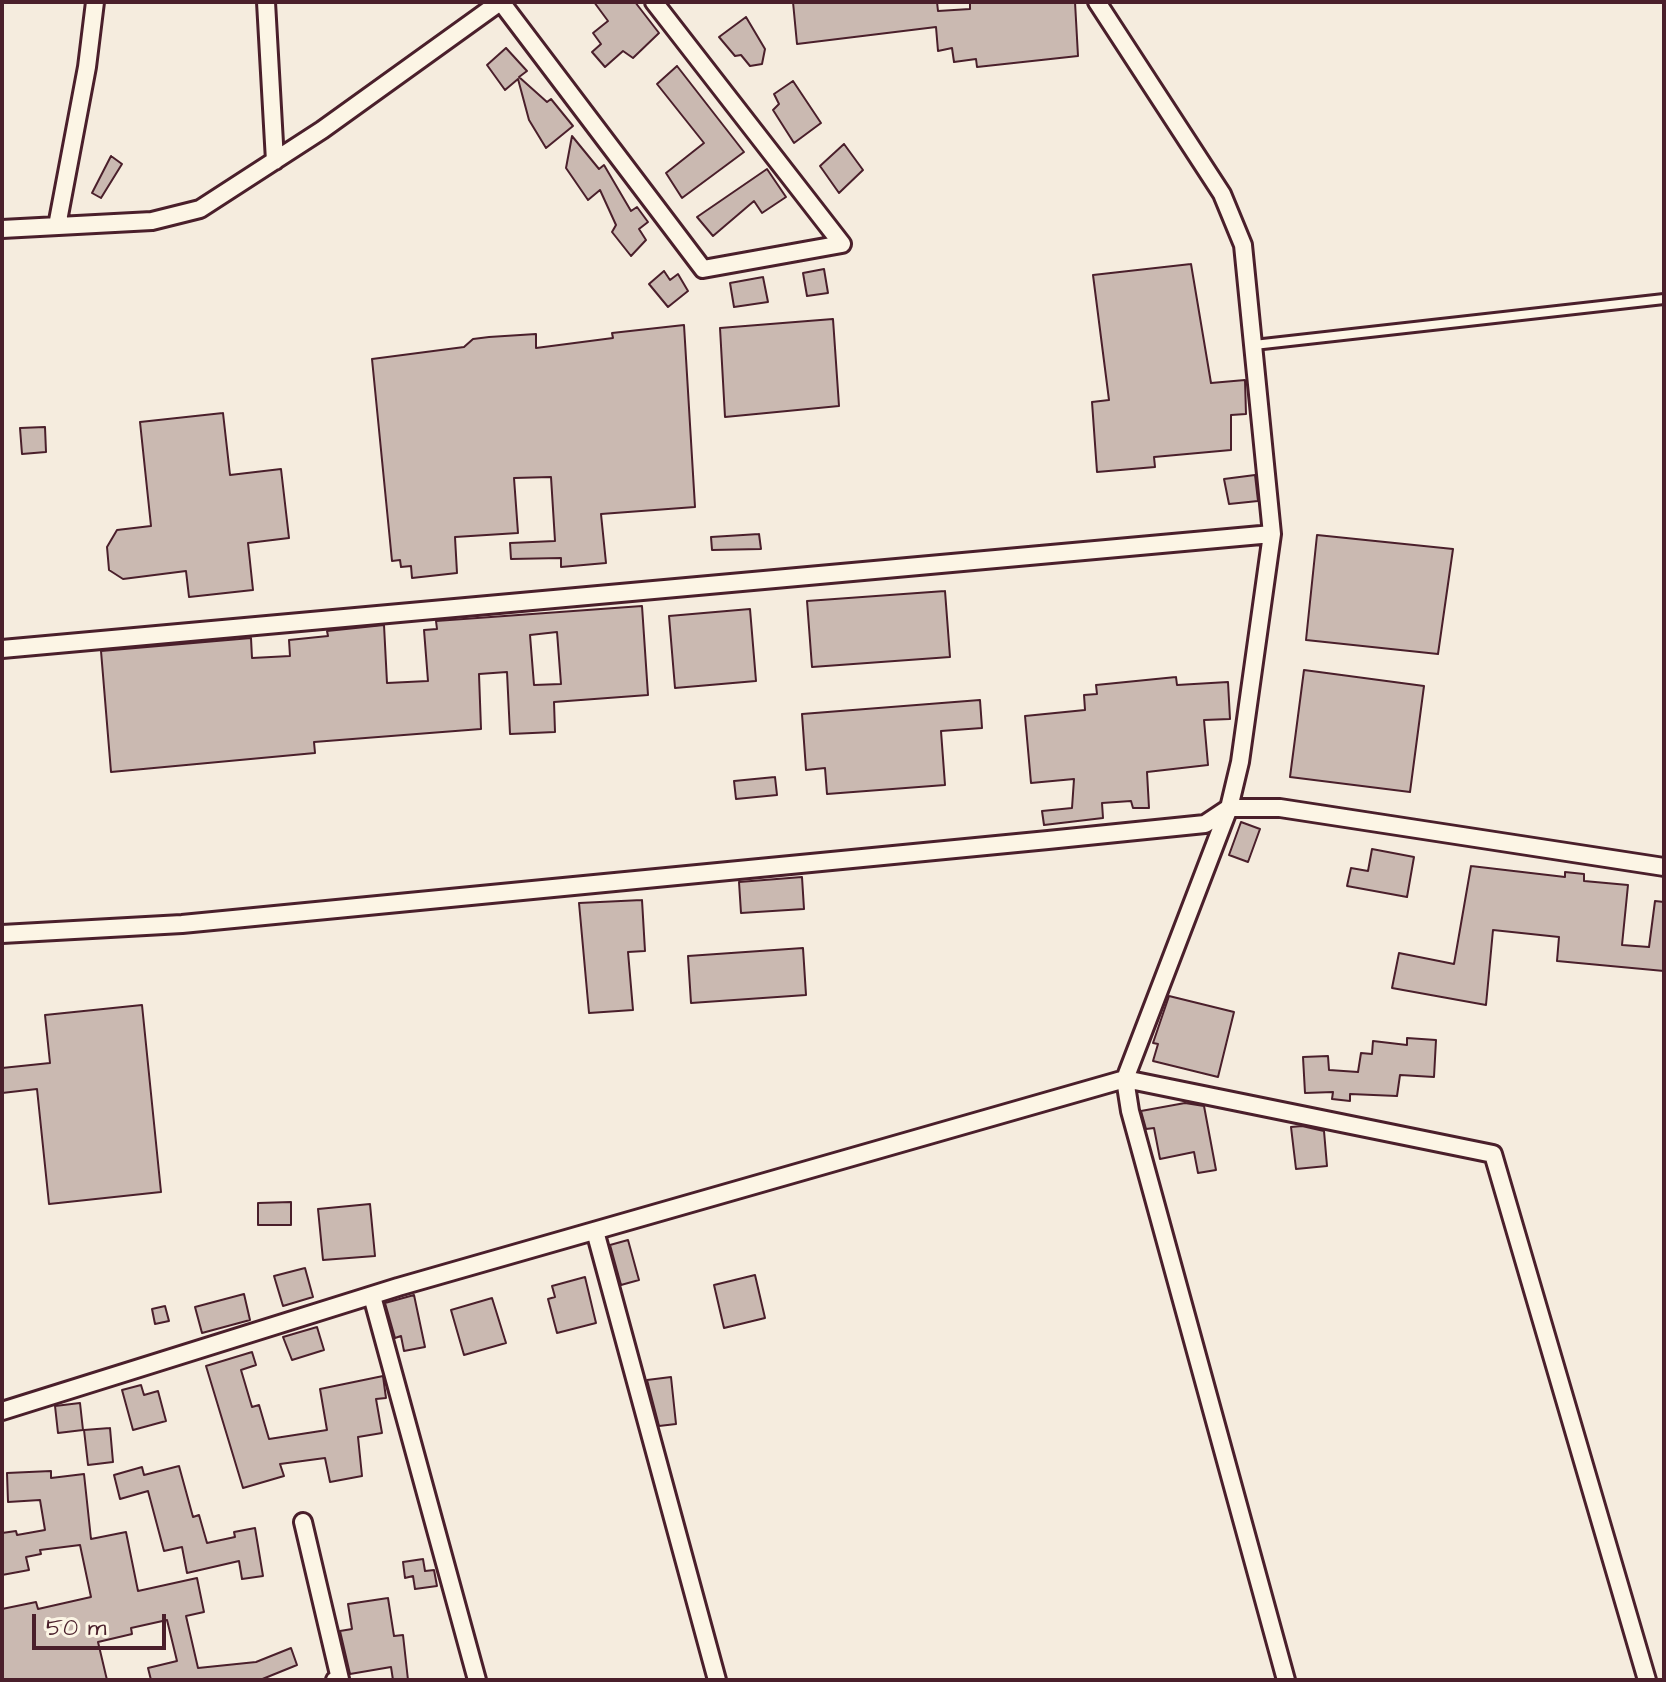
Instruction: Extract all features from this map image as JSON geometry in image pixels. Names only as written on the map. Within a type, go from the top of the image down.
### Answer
[{"type":"street","points":[[57,226],[87,67],[95,2]]},
{"type":"street","points":[[266,2],[275,161]]},
{"type":"street","points":[[2,229],[152,221],[200,209],[275,161],[501,2],[703,269],[842,244],[654,2]]},
{"type":"street","points":[[1097,2],[1222,194],[1243,245],[1272,534],[1240,762],[1229,808],[1125,1079],[1130,1111],[1286,1680]]},
{"type":"street","points":[[2,649],[1272,534]]},
{"type":"street","points":[[2,934],[182,924],[1205,824],[1229,808],[1280,808],[1664,867]]},
{"type":"street","points":[[2,1411],[372,1296],[1125,1079],[1493,1154],[1647,1680]]},
{"type":"street","points":[[595,1231],[717,1680]]},
{"type":"street","points":[[372,1296],[477,1680]]},
{"type":"street","points":[[303,1522],[340,1679],[335,1680]]},
{"type":"lane","points":[[1253,345],[1664,299]]},
{"type":"building","points":[[594,2],[635,2],[659,33],[633,58],[623,51],[605,67],[592,52],[601,44],[593,33],[608,21]]},
{"type":"building","points":[[793,2],[937,2],[938,11],[970,9],[970,2],[1075,2],[1078,56],[977,67],[976,59],[954,62],[952,48],[938,51],[936,27],[797,44]]},
{"type":"building","points":[[746,17],[765,49],[762,64],[750,66],[741,55],[735,56],[719,37]]},
{"type":"building","points":[[506,48],[527,71],[519,77],[547,102],[551,99],[573,126],[546,148],[529,120],[518,79],[505,90],[487,65]]},
{"type":"building","points":[[677,66],[744,152],[682,198],[666,173],[704,143],[657,84]]},
{"type":"building","points":[[793,81],[821,123],[794,143],[773,110],[779,104],[774,94]]},
{"type":"building","points":[[572,136],[599,169],[604,165],[631,211],[637,207],[648,222],[639,229],[646,240],[631,256],[612,232],[616,225],[600,190],[588,200],[566,168]]},
{"type":"building","points":[[844,144],[863,170],[839,193],[820,166]]},
{"type":"building","points":[[111,156],[122,164],[101,198],[92,193]]},
{"type":"building","points":[[767,169],[786,197],[762,213],[754,201],[713,236],[697,217]]},
{"type":"building","points":[[1191,264],[1211,383],[1245,380],[1246,414],[1231,415],[1231,450],[1154,457],[1155,467],[1097,472],[1092,402],[1109,400],[1093,275]]},
{"type":"building","points":[[824,269],[828,293],[807,296],[803,273]]},
{"type":"building","points":[[664,271],[670,280],[678,274],[688,291],[668,307],[649,284]]},
{"type":"building","points":[[763,277],[768,302],[734,307],[730,283]]},
{"type":"building","points":[[833,319],[839,406],[725,417],[720,328]]},
{"type":"building","points":[[684,325],[695,507],[601,514],[606,563],[561,567],[561,558],[511,559],[510,543],[555,541],[551,477],[514,478],[518,533],[455,537],[457,573],[412,578],[411,566],[401,567],[400,560],[392,561],[372,359],[464,347],[473,339],[489,337],[536,334],[536,348],[613,338],[612,333]]},
{"type":"building","points":[[223,413],[230,475],[281,469],[289,538],[248,543],[253,590],[189,597],[186,571],[123,579],[109,570],[107,547],[117,530],[151,526],[140,422]]},
{"type":"building","points":[[45,427],[46,452],[22,454],[20,428]]},
{"type":"building","points":[[1255,475],[1258,501],[1229,504],[1224,479]]},
{"type":"building","points":[[759,534],[761,549],[712,550],[711,537]]},
{"type":"building","points":[[1317,535],[1453,549],[1438,654],[1306,640]]},
{"type":"building","points":[[945,591],[950,657],[812,667],[807,601]]},
{"type":"building","points":[[642,606],[648,695],[554,702],[555,732],[510,734],[507,672],[479,674],[481,729],[314,742],[315,753],[111,772],[101,651],[251,638],[252,658],[290,656],[289,640],[328,636],[327,631],[384,625],[387,683],[428,681],[424,630],[437,629],[436,621]],"holes":[[[557,632],[561,684],[534,685],[530,635]]]},
{"type":"building","points":[[750,609],[756,681],[675,688],[669,616]]},
{"type":"building","points":[[1304,670],[1424,686],[1410,792],[1290,777]]},
{"type":"building","points":[[1176,677],[1177,685],[1228,682],[1230,719],[1204,720],[1208,765],[1147,772],[1149,808],[1133,808],[1131,801],[1102,803],[1103,818],[1044,825],[1042,811],[1072,808],[1074,779],[1031,783],[1025,716],[1085,710],[1084,695],[1097,694],[1096,685]]},
{"type":"building","points":[[980,700],[982,728],[941,731],[945,785],[827,794],[825,768],[806,770],[802,714]]},
{"type":"building","points":[[775,777],[777,795],[736,799],[734,781]]},
{"type":"building","points":[[1241,822],[1260,829],[1248,862],[1229,855]]},
{"type":"building","points":[[1372,849],[1414,857],[1407,897],[1347,886],[1351,868],[1368,871]]},
{"type":"building","points":[[1471,866],[1565,877],[1565,872],[1584,874],[1584,881],[1628,885],[1622,945],[1649,947],[1655,901],[1664,902],[1664,971],[1557,961],[1559,937],[1493,930],[1486,1005],[1392,988],[1399,953],[1454,964]]},
{"type":"building","points":[[802,877],[804,909],[741,913],[739,882]]},
{"type":"building","points":[[642,900],[645,951],[628,952],[633,1010],[589,1013],[579,903]]},
{"type":"building","points":[[803,948],[806,995],[691,1003],[688,956]]},
{"type":"building","points":[[1169,996],[1234,1012],[1218,1077],[1153,1061],[1158,1044],[1153,1043]]},
{"type":"building","points":[[142,1005],[161,1192],[49,1204],[37,1089],[2,1093],[2,1068],[50,1063],[45,1015]]},
{"type":"building","points":[[1407,1038],[1436,1040],[1434,1077],[1400,1075],[1397,1096],[1350,1094],[1350,1101],[1332,1099],[1333,1092],[1305,1093],[1303,1057],[1328,1056],[1329,1070],[1358,1072],[1361,1053],[1372,1054],[1373,1041],[1407,1045]]},
{"type":"building","points":[[1185,1103],[1204,1106],[1216,1170],[1198,1173],[1194,1152],[1160,1159],[1154,1128],[1146,1129],[1141,1111]]},
{"type":"building","points":[[1291,1127],[1324,1131],[1327,1166],[1296,1169]]},
{"type":"building","points":[[291,1202],[291,1225],[258,1225],[258,1203]]},
{"type":"building","points":[[370,1204],[375,1256],[323,1260],[318,1209]]},
{"type":"building","points":[[628,1240],[639,1280],[621,1285],[610,1245]]},
{"type":"building","points":[[305,1268],[313,1297],[283,1306],[274,1276]]},
{"type":"building","points":[[755,1275],[765,1318],[724,1328],[714,1285]]},
{"type":"building","points":[[585,1277],[596,1323],[557,1333],[548,1299],[555,1297],[552,1286]]},
{"type":"building","points":[[244,1294],[250,1320],[202,1333],[195,1307]]},
{"type":"building","points":[[414,1295],[425,1347],[404,1351],[401,1336],[395,1338],[385,1303]]},
{"type":"building","points":[[492,1298],[506,1343],[464,1355],[451,1310]]},
{"type":"building","points":[[165,1306],[169,1321],[155,1324],[152,1309]]},
{"type":"building","points":[[317,1327],[324,1350],[292,1360],[283,1337]]},
{"type":"building","points":[[252,1352],[256,1365],[241,1370],[252,1407],[259,1405],[269,1439],[327,1430],[320,1389],[383,1376],[386,1398],[376,1399],[382,1433],[358,1437],[362,1476],[330,1482],[325,1458],[280,1464],[284,1476],[243,1488],[206,1366]]},
{"type":"building","points":[[671,1377],[676,1424],[659,1426],[647,1380]]},
{"type":"building","points":[[141,1385],[144,1395],[158,1391],[166,1421],[133,1430],[122,1390]]},
{"type":"building","points":[[80,1403],[83,1430],[58,1433],[55,1406]]},
{"type":"building","points":[[110,1428],[113,1462],[88,1465],[84,1430]]},
{"type":"building","points":[[179,1466],[193,1517],[199,1515],[207,1543],[235,1537],[234,1532],[255,1528],[263,1576],[242,1579],[239,1561],[187,1573],[182,1547],[164,1551],[148,1491],[120,1499],[114,1475],[142,1467],[144,1475]]},
{"type":"building","points":[[51,1471],[51,1478],[84,1474],[91,1539],[126,1532],[138,1591],[197,1578],[204,1612],[186,1616],[198,1668],[256,1662],[291,1648],[297,1665],[260,1680],[151,1680],[148,1668],[177,1661],[167,1620],[131,1628],[132,1634],[98,1642],[107,1680],[2,1680],[2,1609],[36,1602],[38,1609],[91,1597],[80,1545],[40,1550],[41,1554],[26,1557],[29,1570],[2,1575],[2,1533],[16,1531],[17,1535],[45,1530],[40,1500],[8,1502],[7,1473]]},
{"type":"building","points":[[423,1559],[425,1571],[434,1570],[437,1586],[415,1589],[413,1576],[405,1578],[403,1562]]},
{"type":"building","points":[[388,1598],[394,1636],[403,1635],[408,1680],[393,1680],[391,1667],[350,1674],[340,1631],[352,1629],[348,1604]]}]
